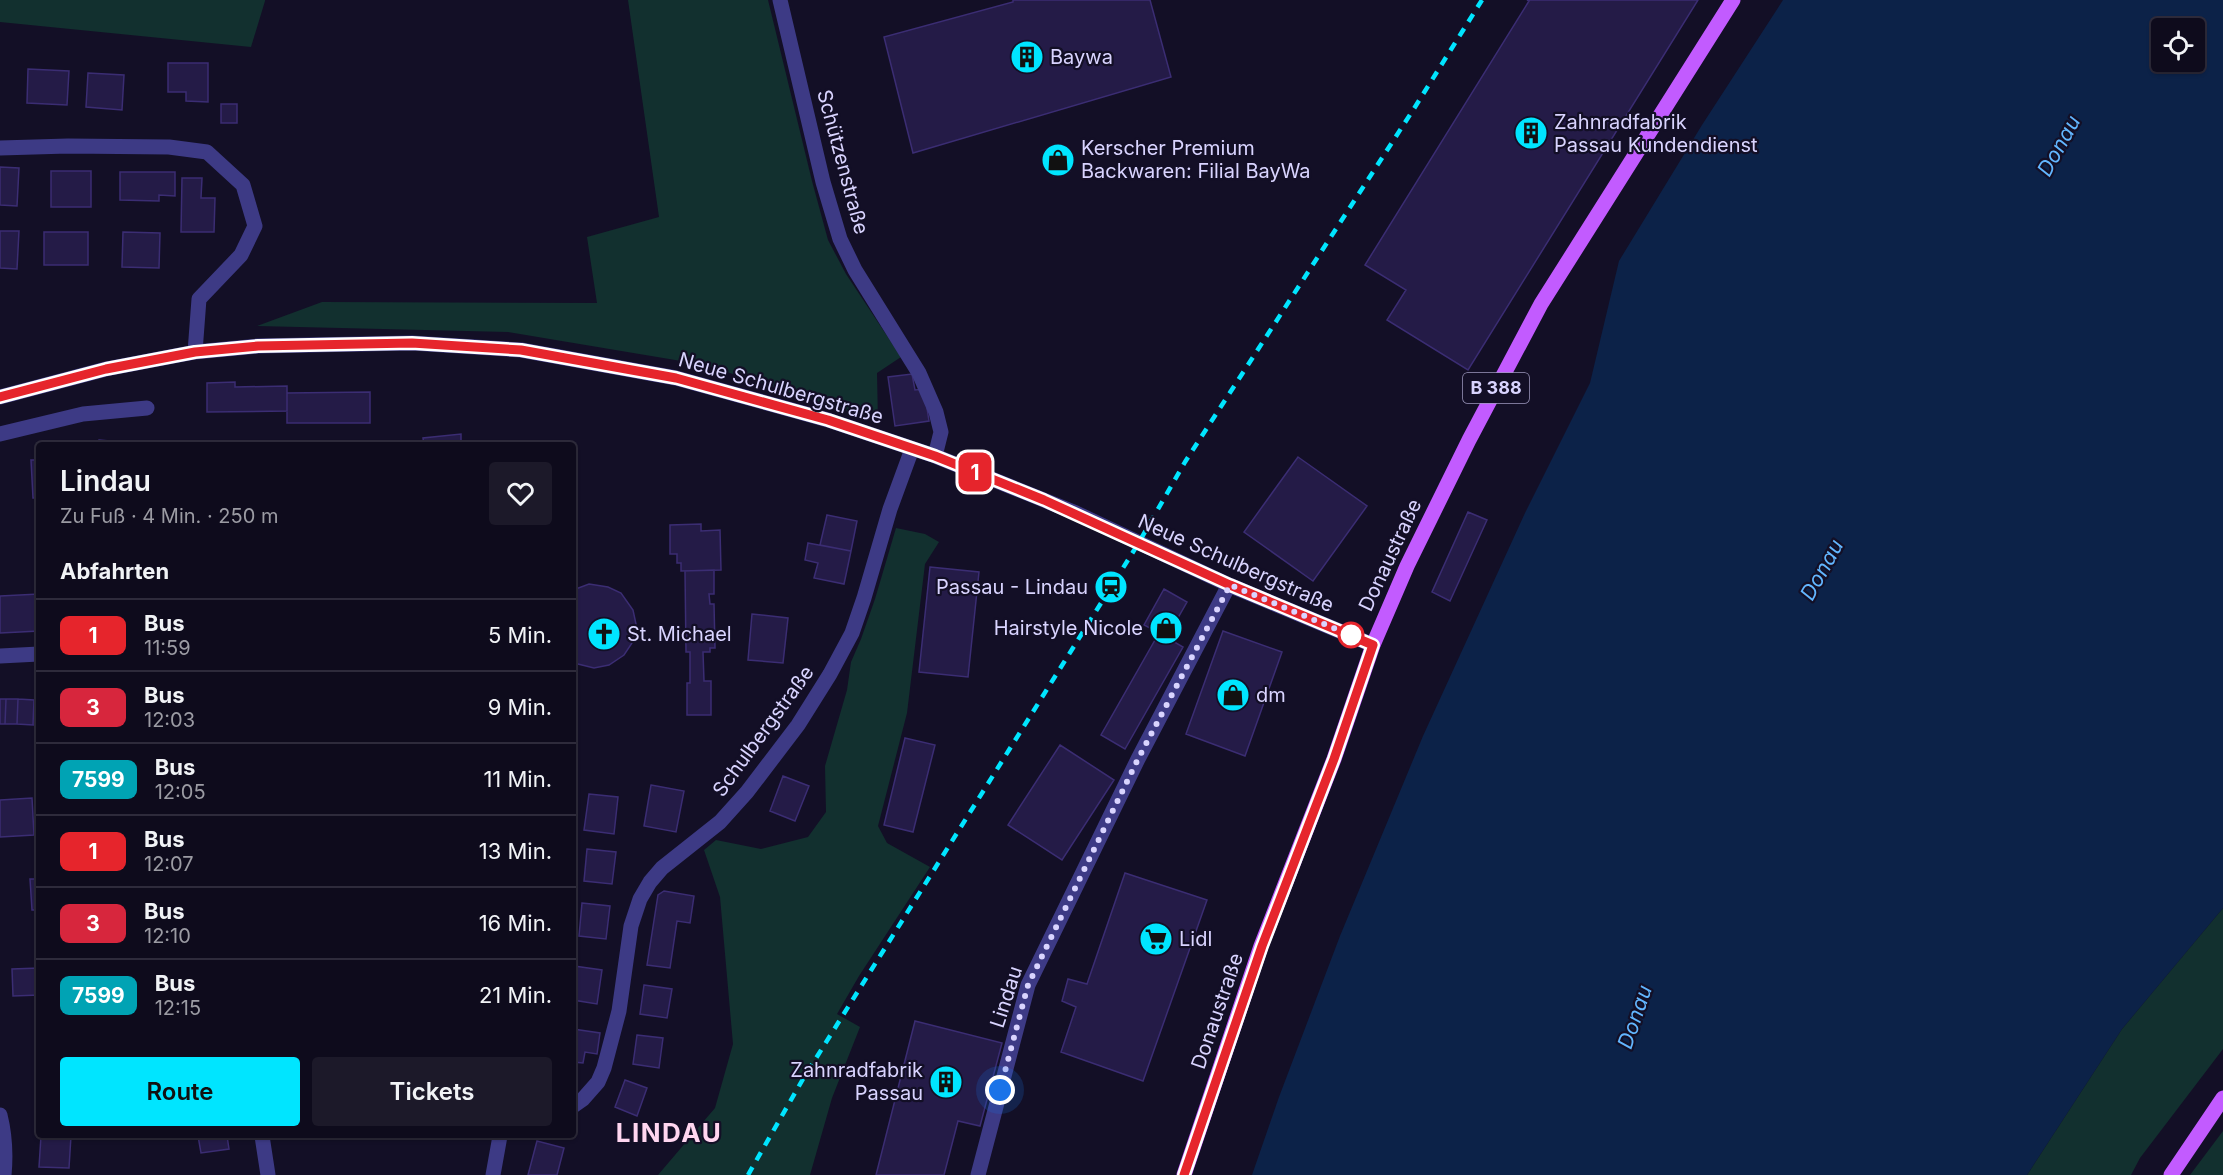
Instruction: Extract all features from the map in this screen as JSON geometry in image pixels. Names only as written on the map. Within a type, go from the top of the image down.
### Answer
[{"type":"main road","name":"Donaustraße","points":[[1184,1175],[1262,946],[1334,759],[1373,645],[1407,566],[1469,440],[1541,304],[1733,0]]},
{"type":"main road","points":[[2170,1175],[2223,1098]]},
{"type":"street","name":"Schützenstraße","points":[[780,0],[823,182],[840,239],[855,270],[919,373],[932,402],[942,432],[935,456]]},
{"type":"street","points":[[0,148],[169,147],[207,152],[243,185],[255,226],[241,255],[199,299],[195,352]]},
{"type":"street","name":"Neue Schulbergstraße","points":[[0,397],[106,369],[195,352],[258,346],[412,343],[521,350],[676,378],[828,420],[935,456],[1076,513],[1230,585],[1373,645]]},
{"type":"street","points":[[0,434],[83,414],[147,408]]},
{"type":"street","name":"Schulbergstraße","points":[[576,1104],[583,1100],[598,1082],[604,1068],[619,1011],[631,926],[640,899],[662,868],[720,822],[747,792],[798,725],[830,674],[852,633],[890,509],[912,449]]},
{"type":"street","name":"Lindau","points":[[978,1175],[1028,985],[1138,759],[1230,585]]},
{"type":"street","points":[[0,656],[36,654]]},
{"type":"street","points":[[0,1114],[5,1150],[4,1175]]},
{"type":"street","points":[[262,1138],[268,1175]]},
{"type":"street","points":[[493,1175],[500,1138]]},
{"type":"green space","points":[[0,0],[265,1],[251,47],[0,22]]},
{"type":"green space","points":[[628,0],[768,0],[828,240],[846,274],[901,357],[877,373],[878,421],[705,365],[508,332],[257,326],[322,302],[597,303],[587,237],[659,217]]},
{"type":"green space","points":[[896,528],[925,534],[939,542],[925,564],[907,713],[878,826],[887,843],[930,867],[837,1014],[860,1027],[832,1098],[810,1175],[658,1175],[715,1108],[733,1044],[720,897],[704,850],[716,840],[761,849],[808,837],[826,812],[825,766],[847,690],[851,662],[875,599]]},
{"type":"green space","points":[[2223,908],[2223,1049],[2140,1158],[2131,1175],[2027,1175],[2122,1029]]},
{"type":"green space","points":[[2223,1131],[2223,1175],[2190,1175]]},
{"type":"water","name":"Donau","points":[[1783,0],[2223,0],[2223,908],[2122,1029],[2027,1175],[1252,1175],[1340,936],[1423,736],[1525,513],[1590,383],[1619,261],[1702,125]]},
{"type":"building","name":"Baywa","points":[[1013,0],[1150,0],[1171,77],[913,153],[884,37],[1013,2]]},
{"type":"building","name":"Zahnradfabrik Passau Kundendienst","points":[[1527,0],[1698,0],[1468,370],[1387,320],[1406,290],[1365,265],[1529,1]]},
{"type":"building","points":[[168,63],[208,63],[208,102],[186,101],[186,92],[168,92]]},
{"type":"building","points":[[28,69],[69,71],[67,105],[27,103]]},
{"type":"building","points":[[88,73],[124,75],[122,110],[86,107]]},
{"type":"building","points":[[221,104],[237,104],[237,123],[221,123]]},
{"type":"building","name":"Kerscher Premium Backwaren: Filial BayWa","points":[[1062,145],[1070,171],[1054,176],[1046,149]]},
{"type":"building","points":[[0,167],[19,168],[17,206],[0,205]]},
{"type":"building","points":[[51,171],[91,171],[91,207],[51,207]]},
{"type":"building","points":[[120,172],[175,172],[175,196],[159,195],[159,201],[120,200]]},
{"type":"building","points":[[182,178],[202,178],[201,198],[215,198],[214,232],[181,232]]},
{"type":"building","points":[[0,231],[19,231],[17,269],[0,268]]},
{"type":"building","points":[[44,232],[88,232],[88,265],[44,265]]},
{"type":"building","points":[[123,232],[160,233],[159,268],[122,267]]},
{"type":"building","points":[[912,374],[915,390],[924,389],[929,421],[895,426],[888,377]]},
{"type":"building","points":[[235,382],[235,387],[287,386],[287,411],[207,412],[207,383]]},
{"type":"building","points":[[370,392],[370,423],[287,423],[287,393]]},
{"type":"building","points":[[461,434],[461,442],[424,442],[423,438]]},
{"type":"building","points":[[1298,457],[1367,506],[1313,581],[1244,532]]},
{"type":"building","points":[[31,460],[36,460],[36,498],[33,498]]},
{"type":"building","points":[[1468,512],[1487,520],[1450,601],[1432,592]]},
{"type":"building","points":[[827,515],[857,521],[851,551],[820,545]]},
{"type":"building","points":[[701,524],[701,531],[720,530],[721,570],[681,571],[681,563],[677,563],[677,554],[670,554],[670,525]]},
{"type":"building","points":[[808,543],[851,551],[844,584],[814,578],[818,563],[805,560]]},
{"type":"building","points":[[930,567],[979,572],[968,677],[919,672]]},
{"type":"building","points":[[714,570],[714,594],[709,594],[710,604],[714,604],[715,648],[710,648],[710,652],[703,652],[704,681],[711,681],[711,715],[687,715],[690,652],[686,652],[685,571]]},
{"type":"building","name":"St. Michael","points":[[589,584],[608,587],[621,593],[633,610],[636,624],[632,643],[624,655],[609,665],[594,668],[576,663],[576,589]]},
{"type":"building","points":[[1164,589],[1187,602],[1167,637],[1144,625]]},
{"type":"building","points":[[36,594],[36,631],[0,633],[0,596]]},
{"type":"building","points":[[752,614],[788,618],[783,663],[748,660]]},
{"type":"building","name":"dm","points":[[1223,631],[1282,652],[1245,756],[1186,734]]},
{"type":"building","points":[[1159,633],[1183,647],[1125,749],[1101,735]]},
{"type":"building","points":[[0,699],[6,699],[5,724],[0,724]]},
{"type":"building","points":[[6,699],[18,699],[17,724],[5,724]]},
{"type":"building","points":[[18,699],[34,700],[33,725],[17,724]]},
{"type":"building","points":[[34,700],[36,700],[36,725],[33,725]]},
{"type":"building","points":[[905,738],[935,745],[913,832],[884,825]]},
{"type":"building","points":[[1060,745],[1114,780],[1062,860],[1008,825]]},
{"type":"building","points":[[783,776],[809,786],[795,821],[770,811]]},
{"type":"building","points":[[651,785],[684,791],[676,832],[644,826]]},
{"type":"building","points":[[589,794],[618,797],[614,834],[584,830]]},
{"type":"building","points":[[32,798],[34,835],[0,837],[0,800]]},
{"type":"building","points":[[587,849],[616,852],[612,884],[584,881]]},
{"type":"building","points":[[1125,873],[1207,900],[1143,1081],[1061,1052],[1076,1007],[1062,1001],[1068,979],[1087,984]]},
{"type":"building","points":[[30,879],[36,879],[36,910],[32,910]]},
{"type":"building","points":[[664,891],[694,896],[690,923],[677,921],[670,968],[647,965],[658,895]]},
{"type":"building","points":[[582,903],[610,906],[606,939],[579,936]]},
{"type":"building","points":[[576,966],[602,970],[597,1004],[576,1000]]},
{"type":"building","points":[[36,968],[36,995],[13,996],[12,969]]},
{"type":"building","points":[[644,985],[672,989],[667,1018],[640,1014]]},
{"type":"building","name":"Zahnradfabrik Passau","points":[[915,1021],[1002,1043],[980,1126],[958,1121],[944,1175],[876,1175]]},
{"type":"building","points":[[576,1029],[600,1033],[597,1054],[585,1052],[583,1063],[576,1062]]},
{"type":"building","points":[[637,1035],[663,1038],[659,1068],[633,1064]]},
{"type":"building","points":[[625,1080],[647,1088],[637,1116],[615,1107]]},
{"type":"building","points":[[41,1138],[71,1138],[69,1168],[39,1167]]},
{"type":"building","points":[[198,1138],[227,1138],[229,1149],[201,1153]]},
{"type":"building","points":[[537,1141],[564,1148],[557,1175],[528,1175]]},
{"type":"railway","points":[[748,1175],[803,1079],[1138,544],[1185,462],[1482,0]]},
{"type":"bus line","name":"1","points":[[0,397],[106,369],[195,352],[258,346],[412,343],[521,350],[676,378],[828,420],[935,456],[1076,513],[1138,544],[1230,585],[1373,645],[1334,759],[1262,946],[1184,1175]]},
{"type":"place","name":"Baywa","points":[[1027,57]]},
{"type":"place","name":"Zahnradfabrik Passau Kundendienst","points":[[1531,133]]},
{"type":"place","name":"Kerscher Premium Backwaren: Filial BayWa","points":[[1058,160]]},
{"type":"place","name":"Passau - Lindau","points":[[1111,587]]},
{"type":"place","name":"Hairstyle Nicole","points":[[1166,628]]},
{"type":"place","name":"St. Michael","points":[[604,634]]},
{"type":"place","name":"dm","points":[[1233,695]]},
{"type":"place","name":"Lidl","points":[[1156,939]]},
{"type":"place","name":"Zahnradfabrik Passau","points":[[946,1082]]},
{"type":"district","name":"LINDAU","points":[[669,1133]]},
{"type":"route","points":[[1000,1090],[1028,985],[1138,759],[1230,585],[1353,636],[1351,635]]}]
